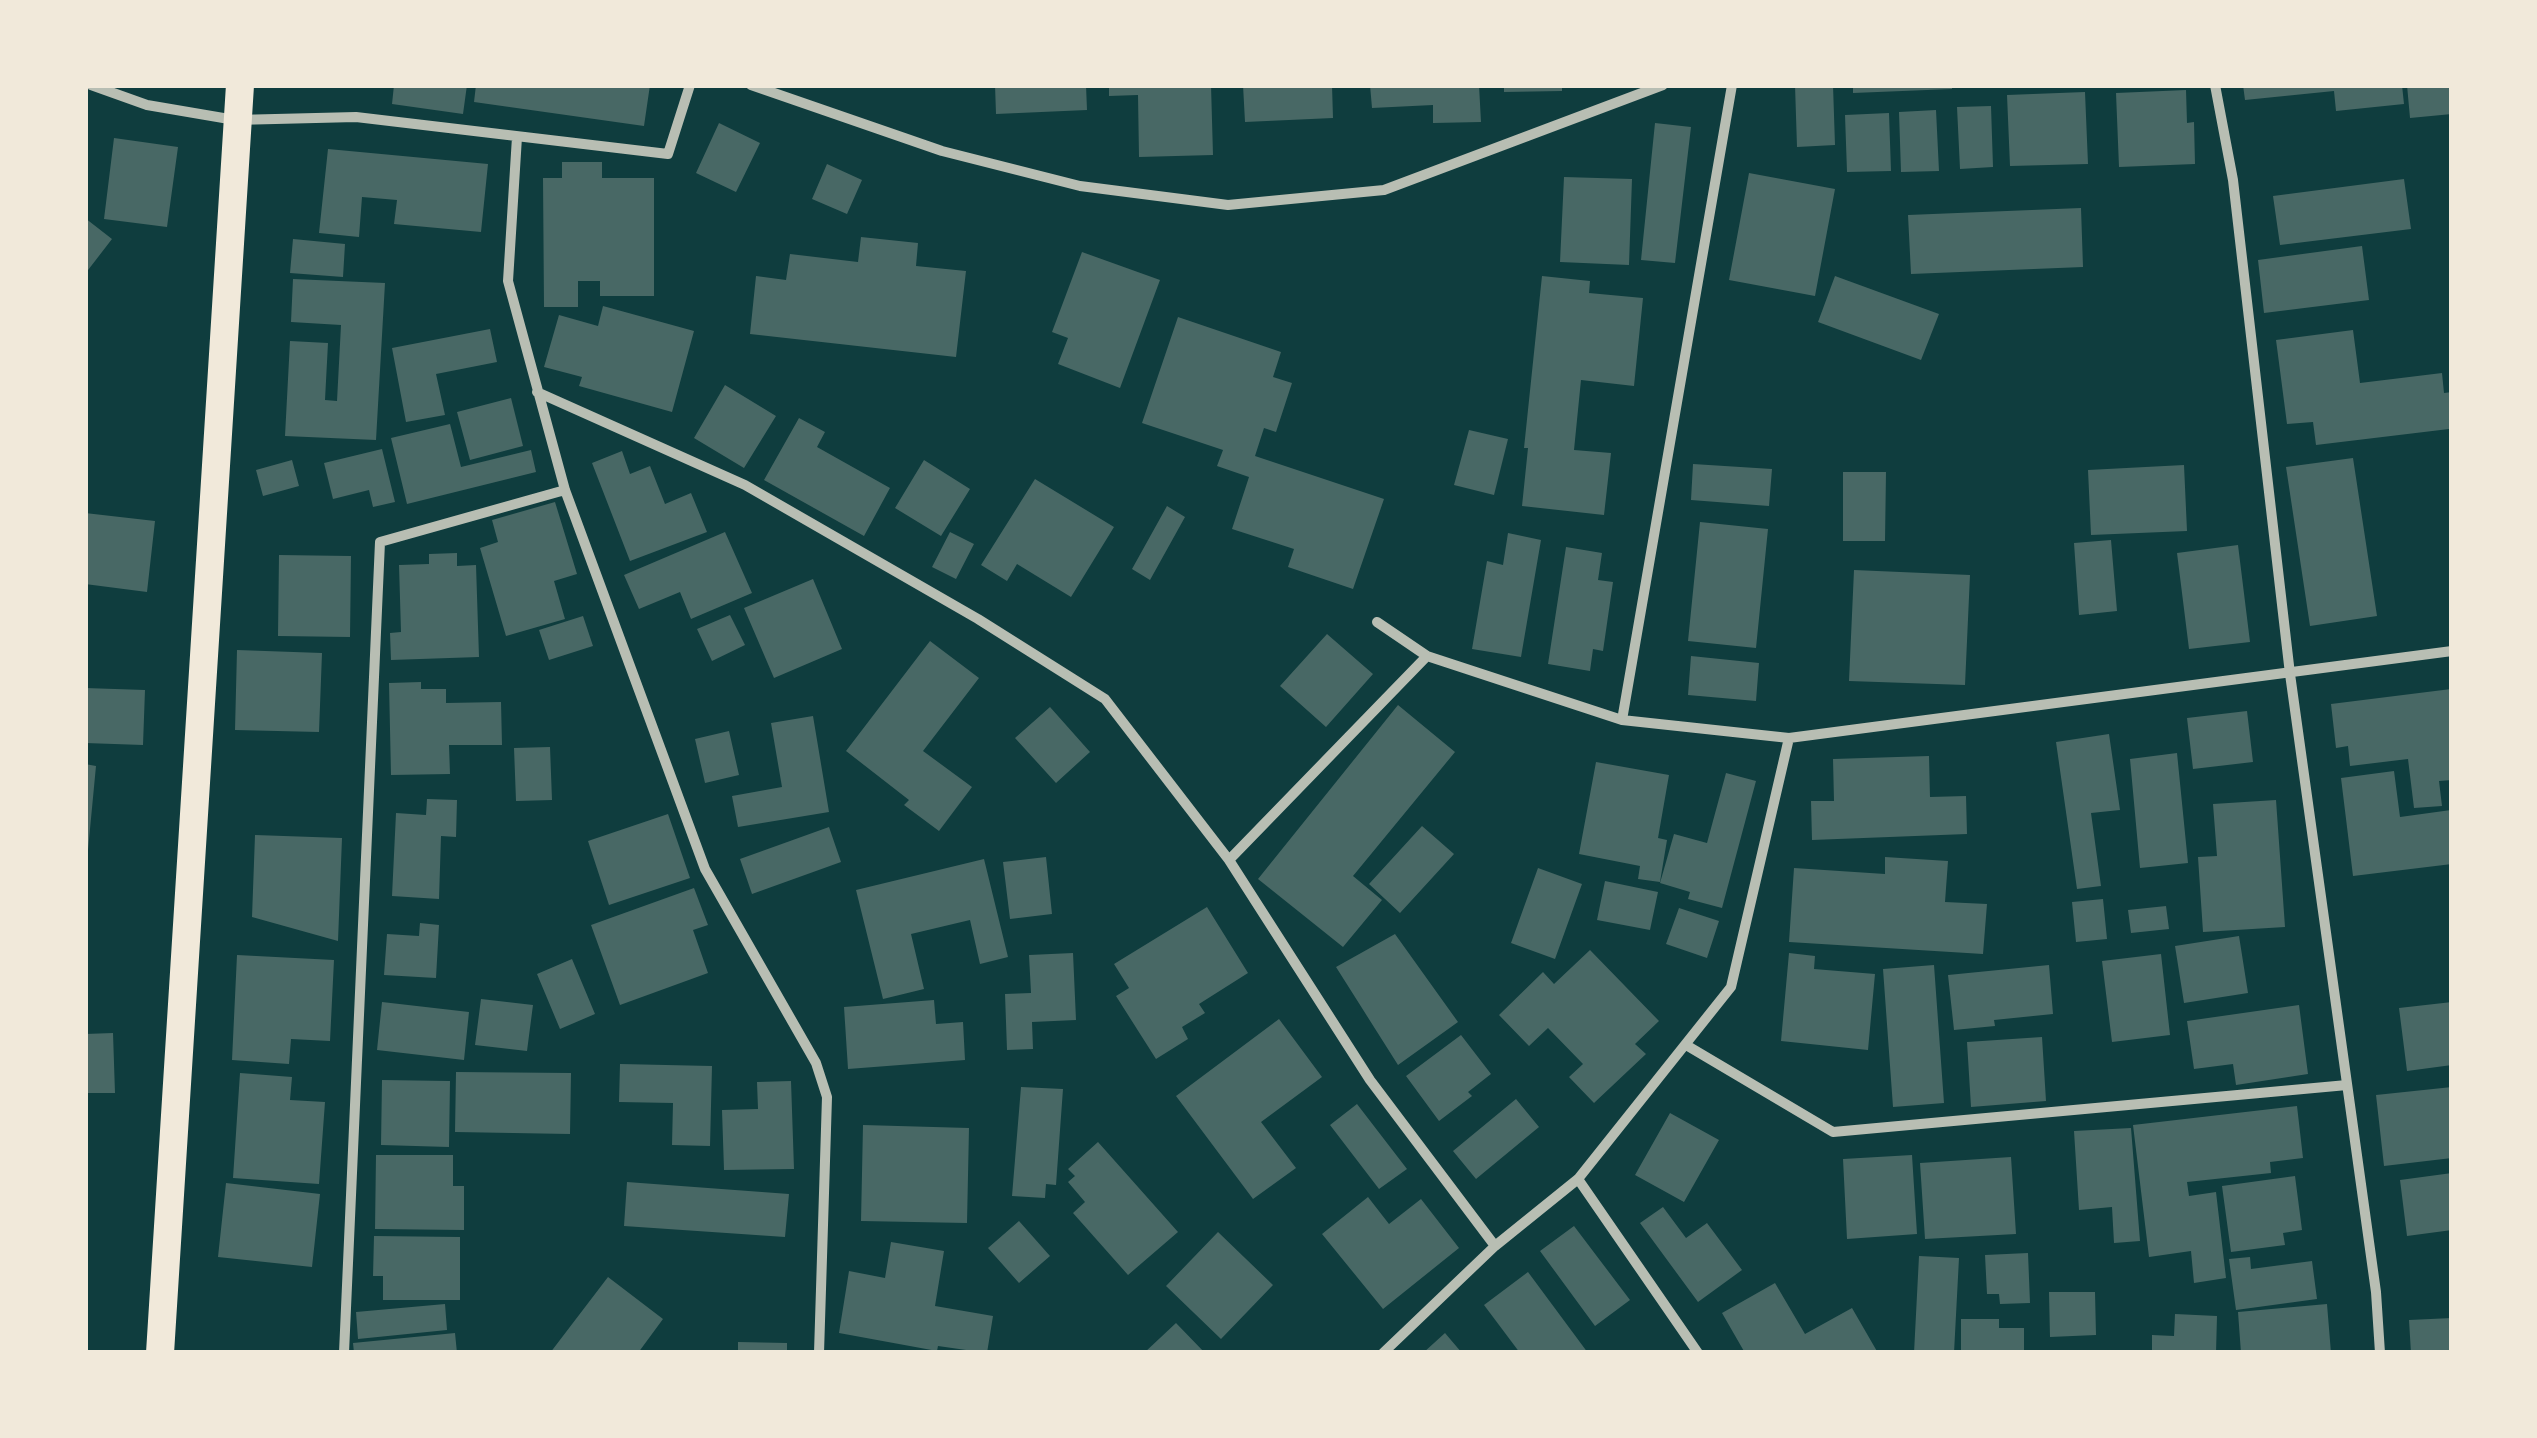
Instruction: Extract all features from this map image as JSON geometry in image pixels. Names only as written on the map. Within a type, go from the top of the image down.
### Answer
[{"type":"highway","points":[[160,1353],[240,85]]},
{"type":"street","points":[[91,85],[147,105],[235,120],[356,117],[668,154],[690,85]]},
{"type":"street","points":[[751,85],[942,152],[1080,186],[1228,206],[1384,190],[1663,85]]},
{"type":"street","points":[[1622,720],[1732,85]]},
{"type":"street","points":[[2215,85],[2234,180],[2290,674],[2376,1292],[2380,1353]]},
{"type":"street","points":[[517,136],[508,281],[565,490],[705,869],[816,1063],[827,1097],[819,1353]]},
{"type":"street","points":[[537,392],[745,484],[978,619],[1105,699],[1229,860],[1370,1080],[1495,1246]]},
{"type":"street","points":[[344,1353],[380,542],[565,490]]},
{"type":"street","points":[[1377,622],[1427,656],[1622,720],[1788,738],[2452,651]]},
{"type":"street","points":[[1229,860],[1427,656]]},
{"type":"street","points":[[1383,1353],[1495,1246],[1578,1179],[1731,987],[1788,738]]},
{"type":"street","points":[[1686,1045],[1833,1132],[2347,1085]]},
{"type":"street","points":[[1578,1179],[1698,1353]]},
{"type":"building","points":[[394,85],[467,85],[463,114],[392,104]]},
{"type":"building","points":[[476,85],[650,85],[644,126],[474,102]]},
{"type":"building","points":[[995,85],[1086,85],[1087,110],[996,114]]},
{"type":"building","points":[[1109,85],[1211,85],[1213,155],[1139,157],[1138,95],[1109,96]]},
{"type":"building","points":[[1243,85],[1332,85],[1333,118],[1245,122]]},
{"type":"building","points":[[1370,85],[1479,85],[1481,122],[1433,123],[1433,105],[1372,108]]},
{"type":"building","points":[[1504,85],[1562,85],[1562,91],[1504,92]]},
{"type":"building","points":[[1795,85],[1833,85],[1835,145],[1797,147]]},
{"type":"building","points":[[1853,85],[1952,85],[1952,89],[1853,93]]},
{"type":"building","points":[[2243,85],[2402,85],[2404,104],[2336,111],[2334,91],[2245,100]]},
{"type":"building","points":[[2407,85],[2452,85],[2452,114],[2410,118]]},
{"type":"building","points":[[2186,90],[2187,123],[2194,122],[2195,164],[2119,167],[2116,93]]},
{"type":"building","points":[[2085,92],[2088,164],[2010,166],[2007,95]]},
{"type":"building","points":[[1991,106],[1993,167],[1960,169],[1957,107]]},
{"type":"building","points":[[1936,110],[1939,171],[1901,172],[1899,112]]},
{"type":"building","points":[[1889,113],[1891,171],[1847,172],[1845,115]]},
{"type":"building","points":[[719,123],[760,143],[736,192],[696,173]]},
{"type":"building","points":[[1655,123],[1691,127],[1675,263],[1641,260]]},
{"type":"building","points":[[114,138],[178,147],[167,227],[104,219]]},
{"type":"building","points":[[328,149],[488,164],[481,232],[394,224],[397,200],[362,197],[359,237],[319,233]]},
{"type":"building","points":[[562,162],[602,162],[602,178],[654,178],[654,296],[600,296],[600,281],[578,281],[578,307],[544,307],[543,178],[562,178]]},
{"type":"building","points":[[827,164],[862,180],[847,214],[812,199]]},
{"type":"building","points":[[1749,173],[1835,189],[1815,296],[1729,280]]},
{"type":"building","points":[[1564,177],[1632,179],[1629,265],[1560,262]]},
{"type":"building","points":[[2404,179],[2411,229],[2280,245],[2273,196]]},
{"type":"building","points":[[2081,208],[2083,267],[1911,274],[1908,215]]},
{"type":"building","points":[[85,218],[112,239],[85,274]]},
{"type":"building","points":[[861,237],[918,243],[916,266],[966,271],[956,357],[750,334],[756,276],[786,280],[790,254],[858,262]]},
{"type":"building","points":[[293,239],[345,244],[343,277],[290,273]]},
{"type":"building","points":[[2362,246],[2369,300],[2264,313],[2258,260]]},
{"type":"building","points":[[1082,252],[1160,280],[1120,388],[1058,364],[1068,338],[1052,332]]},
{"type":"building","points":[[1542,276],[1590,281],[1589,293],[1643,298],[1634,386],[1581,380],[1574,450],[1611,453],[1604,515],[1522,506],[1528,448],[1524,448]]},
{"type":"building","points":[[1835,276],[1939,314],[1921,360],[1818,322]]},
{"type":"building","points":[[293,279],[385,283],[376,440],[285,436],[290,341],[328,343],[325,400],[337,401],[341,325],[291,322]]},
{"type":"building","points":[[603,306],[694,331],[672,412],[579,386],[582,377],[544,367],[559,315],[598,326]]},
{"type":"building","points":[[1178,317],[1281,352],[1273,377],[1292,383],[1276,432],[1264,428],[1255,456],[1384,499],[1353,589],[1288,567],[1294,549],[1232,529],[1249,477],[1217,466],[1223,450],[1142,423]]},
{"type":"building","points":[[490,329],[497,362],[436,374],[445,415],[406,422],[392,348]]},
{"type":"building","points":[[2353,330],[2360,383],[2442,373],[2444,393],[2452,392],[2452,437],[2449,429],[2316,445],[2313,422],[2287,424],[2276,340]]},
{"type":"building","points":[[725,385],[776,416],[744,468],[694,438]]},
{"type":"building","points":[[511,398],[523,446],[470,460],[457,412]]},
{"type":"building","points":[[799,418],[825,432],[817,447],[890,488],[864,536],[764,480]]},
{"type":"building","points":[[450,424],[461,467],[531,450],[536,472],[407,504],[391,438]]},
{"type":"building","points":[[1469,430],[1508,439],[1494,495],[1454,485]]},
{"type":"building","points":[[382,449],[395,502],[373,507],[369,490],[333,499],[324,463]]},
{"type":"building","points":[[622,451],[630,474],[650,466],[665,504],[691,493],[707,532],[630,561],[592,463]]},
{"type":"building","points":[[2353,458],[2377,616],[2310,626],[2286,467]]},
{"type":"building","points":[[292,460],[299,486],[263,496],[256,470]]},
{"type":"building","points":[[924,460],[970,489],[941,536],[895,508]]},
{"type":"building","points":[[1693,464],[1772,469],[1769,506],[1691,500]]},
{"type":"building","points":[[2184,465],[2187,531],[2091,535],[2088,470]]},
{"type":"building","points":[[1843,472],[1886,472],[1885,541],[1843,541]]},
{"type":"building","points":[[1035,479],[1114,527],[1071,597],[1017,564],[1007,581],[981,565]]},
{"type":"building","points":[[555,502],[577,574],[554,581],[565,619],[506,636],[480,548],[498,542],[492,520]]},
{"type":"building","points":[[1167,506],[1185,517],[1150,580],[1132,569]]},
{"type":"building","points":[[85,513],[155,521],[147,592],[85,584]]},
{"type":"building","points":[[1700,522],[1768,529],[1756,648],[1688,641]]},
{"type":"building","points":[[725,532],[752,593],[691,619],[680,592],[639,609],[624,575]]},
{"type":"building","points":[[950,532],[974,544],[956,579],[932,567]]},
{"type":"building","points":[[1508,533],[1541,540],[1521,657],[1472,649],[1487,561],[1503,565]]},
{"type":"building","points":[[2111,540],[2117,611],[2079,615],[2074,543]]},
{"type":"building","points":[[2238,545],[2250,642],[2189,649],[2177,553]]},
{"type":"building","points":[[1566,547],[1602,553],[1598,580],[1613,582],[1603,651],[1593,649],[1590,671],[1548,664]]},
{"type":"building","points":[[457,553],[457,566],[476,565],[479,657],[391,660],[390,633],[401,632],[399,565],[429,564],[429,554]]},
{"type":"building","points":[[279,555],[351,556],[350,637],[278,636]]},
{"type":"building","points":[[1854,570],[1970,575],[1965,685],[1849,681]]},
{"type":"building","points":[[813,579],[842,649],[774,678],[744,608]]},
{"type":"building","points":[[730,615],[745,645],[712,661],[697,629]]},
{"type":"building","points":[[583,616],[593,646],[549,660],[539,630]]},
{"type":"building","points":[[1327,634],[1373,674],[1326,727],[1280,686]]},
{"type":"building","points":[[930,641],[979,678],[923,751],[972,787],[939,831],[904,805],[909,800],[846,751]]},
{"type":"building","points":[[237,650],[322,653],[319,732],[235,730]]},
{"type":"building","points":[[1691,656],[1759,663],[1756,701],[1688,695]]},
{"type":"building","points":[[421,682],[421,689],[446,689],[446,703],[501,702],[502,745],[449,745],[450,774],[391,775],[389,683]]},
{"type":"building","points":[[85,688],[145,690],[143,745],[85,743]]},
{"type":"building","points":[[2451,689],[2452,780],[2439,781],[2442,806],[2414,808],[2408,759],[2350,766],[2348,746],[2336,748],[2331,704]]},
{"type":"building","points":[[1398,705],[1455,752],[1353,876],[1382,900],[1343,947],[1258,879]]},
{"type":"building","points":[[1050,707],[1090,752],[1056,783],[1015,738]]},
{"type":"building","points":[[2247,711],[2253,762],[2193,769],[2187,718]]},
{"type":"building","points":[[813,716],[829,812],[738,827],[732,796],[782,787],[771,723]]},
{"type":"building","points":[[729,731],[739,775],[705,783],[695,739]]},
{"type":"building","points":[[2109,734],[2120,810],[2091,813],[2101,886],[2077,889],[2056,742]]},
{"type":"building","points":[[550,747],[552,800],[516,801],[514,748]]},
{"type":"building","points":[[2177,753],[2188,863],[2140,868],[2130,759]]},
{"type":"building","points":[[1929,756],[1930,797],[1966,796],[1967,834],[1812,840],[1811,801],[1834,801],[1833,759]]},
{"type":"building","points":[[1596,762],[1669,775],[1658,838],[1667,840],[1660,882],[1638,879],[1640,866],[1579,854]]},
{"type":"building","points":[[85,764],[96,766],[88,850],[85,849]]},
{"type":"building","points":[[2394,771],[2400,817],[2451,810],[2452,864],[2353,876],[2341,778]]},
{"type":"building","points":[[1726,773],[1756,781],[1722,908],[1688,899],[1690,892],[1660,883],[1674,834],[1707,843]]},
{"type":"building","points":[[427,799],[457,800],[456,837],[441,836],[439,899],[392,896],[396,813],[426,815]]},
{"type":"building","points":[[2276,800],[2285,927],[2203,932],[2198,857],[2217,856],[2213,804]]},
{"type":"building","points":[[668,814],[690,878],[609,905],[588,841]]},
{"type":"building","points":[[1422,826],[1454,854],[1400,913],[1369,884]]},
{"type":"building","points":[[829,827],[841,862],[752,894],[740,859]]},
{"type":"building","points":[[255,835],[342,838],[338,941],[252,917]]},
{"type":"building","points":[[1046,857],[1052,914],[1010,919],[1003,862]]},
{"type":"building","points":[[1885,857],[1948,861],[1945,902],[1987,904],[1983,954],[1789,942],[1794,868],[1885,874]]},
{"type":"building","points":[[984,859],[1008,957],[980,964],[970,920],[911,934],[924,989],[883,999],[856,890]]},
{"type":"building","points":[[1538,868],[1582,884],[1555,959],[1511,943]]},
{"type":"building","points":[[1605,881],[1658,892],[1650,930],[1597,920]]},
{"type":"building","points":[[694,888],[708,925],[693,930],[708,973],[620,1005],[591,925]]},
{"type":"building","points":[[2103,899],[2107,939],[2076,942],[2072,902]]},
{"type":"building","points":[[2166,906],[2169,929],[2131,933],[2128,910]]},
{"type":"building","points":[[1207,907],[1248,973],[1199,1004],[1205,1013],[1182,1027],[1188,1039],[1156,1059],[1116,996],[1129,988],[1114,964]]},
{"type":"building","points":[[1679,908],[1719,921],[1707,958],[1666,944]]},
{"type":"building","points":[[420,923],[439,925],[436,978],[384,975],[387,934],[419,936]]},
{"type":"building","points":[[1395,934],[1458,1022],[1398,1065],[1336,967]]},
{"type":"building","points":[[2239,936],[2248,993],[2184,1003],[2175,946]]},
{"type":"building","points":[[1590,950],[1659,1021],[1635,1044],[1646,1054],[1594,1103],[1569,1077],[1583,1064],[1548,1028],[1529,1046],[1499,1015],[1543,972],[1554,984]]},
{"type":"building","points":[[1073,953],[1076,1020],[1032,1022],[1033,1049],[1007,1050],[1005,994],[1031,993],[1029,955]]},
{"type":"building","points":[[1789,953],[1815,956],[1814,969],[1875,974],[1868,1050],[1781,1041]]},
{"type":"building","points":[[2161,954],[2170,1035],[2112,1042],[2102,961]]},
{"type":"building","points":[[237,955],[334,960],[330,1041],[291,1039],[289,1064],[232,1060]]},
{"type":"building","points":[[572,959],[595,1014],[560,1029],[537,974]]},
{"type":"building","points":[[1934,965],[1944,1103],[1893,1107],[1883,969]]},
{"type":"building","points":[[2049,965],[2053,1014],[1994,1020],[1995,1026],[1954,1030],[1948,975]]},
{"type":"building","points":[[481,999],[533,1005],[527,1051],[475,1045]]},
{"type":"building","points":[[934,1000],[936,1024],[963,1022],[965,1060],[848,1069],[844,1007]]},
{"type":"building","points":[[382,1002],[469,1012],[464,1060],[377,1050]]},
{"type":"building","points":[[2452,1002],[2452,1065],[2407,1071],[2399,1008]]},
{"type":"building","points":[[2299,1005],[2308,1074],[2236,1085],[2233,1064],[2194,1069],[2187,1021]]},
{"type":"building","points":[[1279,1019],[1322,1077],[1261,1122],[1296,1168],[1253,1199],[1176,1096]]},
{"type":"building","points":[[113,1033],[115,1093],[85,1093],[85,1034]]},
{"type":"building","points":[[1461,1035],[1491,1074],[1468,1092],[1472,1096],[1439,1121],[1406,1076]]},
{"type":"building","points":[[2042,1037],[2046,1101],[1971,1107],[1967,1042]]},
{"type":"building","points":[[620,1064],[712,1066],[710,1146],[672,1145],[673,1103],[619,1102]]},
{"type":"building","points":[[456,1072],[571,1073],[570,1134],[455,1132]]},
{"type":"building","points":[[240,1073],[292,1077],[290,1100],[325,1102],[319,1184],[233,1178]]},
{"type":"building","points":[[382,1080],[450,1081],[449,1147],[381,1145]]},
{"type":"building","points":[[791,1081],[794,1169],[724,1170],[722,1110],[758,1109],[757,1082]]},
{"type":"building","points":[[1021,1087],[1063,1089],[1056,1185],[1046,1184],[1045,1198],[1012,1196]]},
{"type":"building","points":[[2452,1087],[2452,1158],[2384,1166],[2376,1095]]},
{"type":"building","points":[[1516,1099],[1539,1127],[1476,1179],[1453,1151]]},
{"type":"building","points":[[1357,1104],[1407,1169],[1379,1189],[1330,1125]]},
{"type":"building","points":[[2297,1106],[2303,1158],[2270,1162],[2271,1173],[2187,1182],[2189,1196],[2216,1192],[2226,1278],[2194,1283],[2191,1251],[2149,1257],[2133,1125]]},
{"type":"building","points":[[1670,1113],[1719,1140],[1684,1202],[1635,1175]]},
{"type":"building","points":[[863,1125],[969,1128],[967,1223],[861,1221]]},
{"type":"building","points":[[2131,1128],[2140,1241],[2114,1243],[2112,1207],[2079,1210],[2074,1131]]},
{"type":"building","points":[[1098,1142],[1178,1232],[1128,1275],[1073,1213],[1085,1202],[1068,1182],[1075,1176],[1068,1169]]},
{"type":"building","points":[[376,1155],[453,1155],[453,1186],[464,1186],[464,1230],[375,1229]]},
{"type":"building","points":[[1912,1155],[1917,1234],[1847,1239],[1843,1159]]},
{"type":"building","points":[[2011,1157],[2016,1234],[1925,1239],[1920,1163]]},
{"type":"building","points":[[2452,1173],[2452,1230],[2407,1236],[2400,1180]]},
{"type":"building","points":[[2295,1176],[2302,1230],[2283,1233],[2285,1245],[2231,1252],[2222,1186]]},
{"type":"building","points":[[627,1182],[789,1194],[785,1237],[624,1226]]},
{"type":"building","points":[[226,1183],[320,1194],[312,1267],[218,1257]]},
{"type":"building","points":[[1368,1197],[1389,1224],[1421,1199],[1459,1248],[1383,1309],[1322,1234]]},
{"type":"building","points":[[1663,1207],[1686,1238],[1707,1223],[1742,1270],[1698,1302],[1640,1223]]},
{"type":"building","points":[[1019,1221],[1050,1256],[1019,1283],[988,1248]]},
{"type":"building","points":[[1574,1226],[1630,1300],[1595,1326],[1540,1251]]},
{"type":"building","points":[[1218,1232],[1273,1285],[1221,1339],[1166,1286]]},
{"type":"building","points":[[374,1236],[460,1237],[460,1300],[383,1300],[383,1276],[373,1276]]},
{"type":"building","points":[[891,1242],[944,1251],[935,1306],[993,1316],[987,1353],[938,1346],[937,1351],[839,1333],[849,1271],[885,1278]]},
{"type":"building","points":[[2028,1253],[2030,1303],[2000,1304],[1999,1294],[1987,1294],[1985,1255]]},
{"type":"building","points":[[1919,1256],[1959,1258],[1954,1353],[1914,1353]]},
{"type":"building","points":[[2250,1257],[2251,1269],[2312,1261],[2317,1299],[2236,1310],[2229,1259]]},
{"type":"building","points":[[1528,1272],[1588,1353],[1520,1353],[1484,1305]]},
{"type":"building","points":[[608,1277],[663,1319],[638,1353],[550,1353]]},
{"type":"building","points":[[1775,1283],[1805,1334],[1852,1308],[1878,1353],[1745,1353],[1722,1313]]},
{"type":"building","points":[[2049,1292],[2095,1292],[2096,1335],[2050,1337]]},
{"type":"building","points":[[445,1304],[447,1330],[358,1339],[356,1312]]},
{"type":"building","points":[[2327,1304],[2331,1353],[2241,1353],[2238,1312]]},
{"type":"building","points":[[2175,1314],[2217,1316],[2216,1353],[2152,1353],[2152,1335],[2174,1336]]},
{"type":"building","points":[[2452,1318],[2452,1353],[2411,1353],[2409,1320]]},
{"type":"building","points":[[1961,1319],[1999,1319],[1999,1328],[2024,1328],[2024,1353],[1961,1353]]},
{"type":"building","points":[[1176,1323],[1205,1353],[1144,1353]]},
{"type":"building","points":[[455,1333],[457,1353],[354,1353],[353,1343]]},
{"type":"building","points":[[1445,1333],[1462,1353],[1423,1353]]},
{"type":"building","points":[[738,1342],[787,1343],[787,1353],[738,1353]]}]
